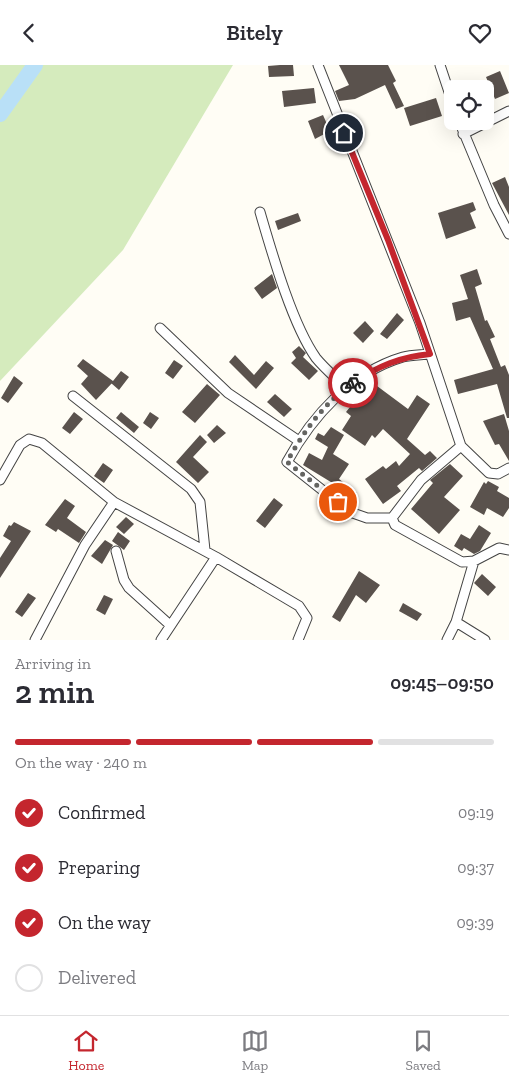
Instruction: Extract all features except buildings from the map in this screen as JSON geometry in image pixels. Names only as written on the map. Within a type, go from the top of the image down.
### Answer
[{"type":"street","points":[[318,65],[392,249],[461,446],[489,473],[498,474],[509,469]]},
{"type":"street","points":[[440,65],[445,80]]},
{"type":"street","points":[[463,134],[509,111]]},
{"type":"street","points":[[462,130],[494,205],[509,234]]},
{"type":"street","points":[[260,211],[298,325],[307,344],[318,359],[346,388]]},
{"type":"street","points":[[160,328],[228,393],[299,441]]},
{"type":"street","points":[[392,518],[367,518],[350,512],[287,462],[299,441],[346,388],[382,365],[405,357],[430,354]]},
{"type":"street","points":[[73,396],[191,489],[200,502],[205,551]]},
{"type":"street","points":[[0,480],[20,445],[29,439],[42,443],[114,502],[216,557],[300,606],[306,618],[298,640]]},
{"type":"street","points":[[392,518],[421,480],[461,446]]},
{"type":"street","points":[[35,640],[85,545],[114,502]]},
{"type":"street","points":[[392,518],[395,525],[456,559],[474,561],[499,548],[509,551]]},
{"type":"street","points":[[116,551],[124,580],[129,588],[170,625]]},
{"type":"street","points":[[161,640],[216,557]]},
{"type":"street","points":[[447,640],[456,622],[474,561]]},
{"type":"street","points":[[456,622],[485,640]]},
{"type":"green space","points":[[0,65],[233,65],[123,250],[0,381]]},
{"type":"waterway","points":[[0,114],[35,65]]},
{"type":"way so far","points":[[338,502],[287,462],[299,441],[319,415],[353,383]]},
{"type":"route","points":[[344,133],[388,240],[430,354],[405,357],[382,365],[353,383]]}]
